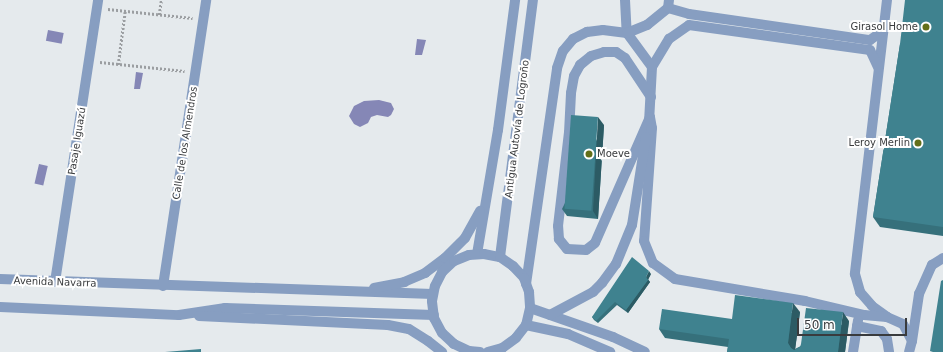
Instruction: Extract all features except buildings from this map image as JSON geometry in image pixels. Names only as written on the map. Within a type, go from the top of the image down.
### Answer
[{"type":"street","name":"Calle de los Almendros","points":[[163,286],[206,0]]},
{"type":"street","name":"Antigua Autovía de Logroño","points":[[476,254],[498,130],[515,0]]},
{"type":"street","name":"Antigua Autovía de Logroño","points":[[500,257],[533,0]]},
{"type":"street","points":[[625,0],[627,33],[652,67]]},
{"type":"street","points":[[887,0],[883,47],[878,68],[855,274],[860,292],[872,306],[887,317],[903,324],[912,341]]},
{"type":"street","name":"Pasaje Iguazú","points":[[55,282],[98,4]]},
{"type":"street","points":[[526,284],[557,68],[562,51],[573,39],[587,32],[603,30],[627,33],[647,25],[668,4],[689,14],[870,40],[884,31]]},
{"type":"street","points":[[550,315],[593,292],[602,283],[616,264],[632,225],[640,165],[650,117],[652,67],[669,39],[689,25],[870,50],[878,68]]},
{"type":"street","points":[[650,117],[595,244],[586,250],[567,249],[559,239],[558,226],[569,133],[571,93],[574,76],[580,65],[591,56],[604,52],[616,52],[625,58],[651,97]]},
{"type":"street","points":[[650,117],[652,128],[644,241],[653,263],[675,279],[810,306],[887,317]]},
{"type":"street","points":[[354,292],[404,282],[425,273],[445,258],[465,238],[477,219],[486,196]]},
{"type":"street","points":[[480,352],[462,350],[442,333],[434,315],[432,301],[435,286],[442,272],[454,261],[476,254],[500,257],[513,266],[524,278],[529,292],[530,308],[526,324],[516,338],[502,348],[488,352]]},
{"type":"street","points":[[909,352],[919,294],[932,265],[943,258]]},
{"type":"street","name":"Avenida Navarra","points":[[0,279],[354,292]]},
{"type":"street","points":[[354,292],[433,294]]},
{"type":"street","points":[[0,307],[388,325],[409,329],[442,352]]},
{"type":"street","points":[[179,315],[225,308],[434,315]]},
{"type":"street","points":[[530,308],[613,337],[645,352]]},
{"type":"street","points":[[853,352],[859,314]]},
{"type":"street","points":[[526,324],[568,334],[610,352]]},
{"type":"street","points":[[857,326],[880,331],[887,339],[889,352]]},
{"type":"path","points":[[159,15],[161,0]]},
{"type":"path","points":[[98,4],[125,11],[203,20]]},
{"type":"path","points":[[118,65],[125,11]]},
{"type":"path","points":[[89,61],[195,72]]},
{"type":"water","points":[[48,30],[64,33],[62,44],[46,41]]},
{"type":"water","points":[[417,39],[426,40],[422,55],[415,55]]},
{"type":"water","points":[[136,72],[143,73],[140,89],[134,89]]},
{"type":"water","points":[[379,100],[391,103],[394,109],[391,115],[388,117],[377,115],[371,117],[368,123],[360,127],[354,124],[349,116],[354,106],[364,101]]},
{"type":"water","points":[[39,164],[48,166],[43,186],[35,183]]},
{"type":"place","name":"Girasol Home","points":[[926,27]]},
{"type":"place","name":"Leroy Merlin","points":[[918,143]]},
{"type":"place","name":"Moeve","points":[[589,154]]}]
